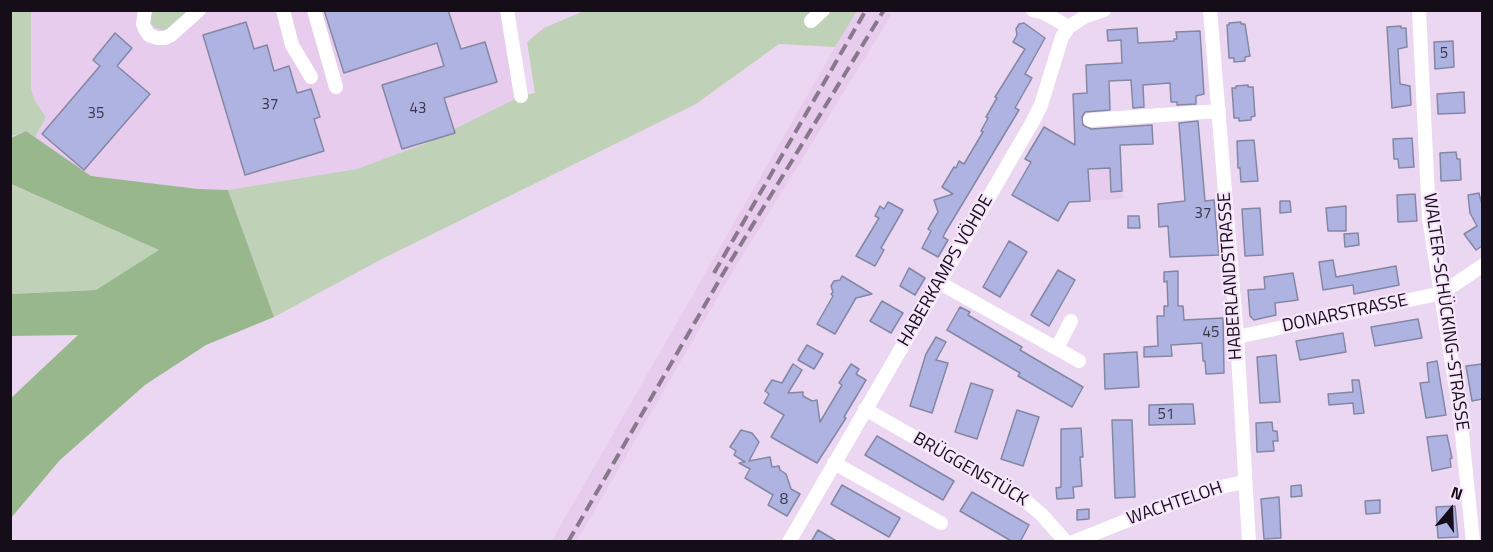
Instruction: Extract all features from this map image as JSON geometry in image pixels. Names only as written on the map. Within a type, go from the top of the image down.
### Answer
[{"type":"street","points":[[145,10],[143,24],[145,29],[157,38],[171,35],[199,10]]},
{"type":"street","points":[[283,10],[292,45],[311,76]]},
{"type":"street","points":[[314,10],[336,87]]},
{"type":"street","points":[[507,10],[521,96]]},
{"type":"street","points":[[811,21],[823,10]]},
{"type":"street","points":[[1033,10],[1044,13],[1070,27],[1084,17],[1104,10]]},
{"type":"street","name":"HABERLANDSTRASSE","points":[[1210,10],[1237,337],[1249,542]]},
{"type":"street","name":"WALTER-SCHÜCKING-STRASSE","points":[[1419,10],[1429,218],[1460,414],[1473,542]]},
{"type":"street","name":"HABERKAMPS VÖHDE","points":[[789,542],[1033,121],[1043,98],[1058,48],[1070,27]]},
{"type":"street","points":[[1090,120],[1219,111]]},
{"type":"street","name":"DONARSTRASSE","points":[[1237,337],[1442,293],[1482,266]]},
{"type":"street","points":[[940,283],[1080,361]]},
{"type":"street","points":[[1057,348],[1071,321]]},
{"type":"street","name":"BRÜGGENSTÜCK","points":[[865,410],[1027,502],[1066,542]]},
{"type":"street","points":[[834,463],[941,524]]},
{"type":"street","name":"WACHTELOH","points":[[1072,542],[1151,511],[1225,486],[1244,482]]},
{"type":"shaded area","points":[[10,11],[507,11],[521,96],[424,144],[357,169],[228,190],[198,189],[91,176],[26,131],[13,136],[11,134]]},
{"type":"shaded area","points":[[857,11],[884,11],[892,14],[730,276],[577,541],[551,542],[835,47]]},
{"type":"shaded area","points":[[1044,127],[1073,144],[1076,159],[1120,157],[1123,199],[1079,201],[1077,189],[1025,159]]},
{"type":"green space","points":[[10,11],[31,11],[31,89],[35,101],[46,117],[35,137],[26,131],[13,136],[11,134]]},
{"type":"green space","points":[[154,11],[189,11],[167,29],[162,30],[151,23],[151,15]]},
{"type":"green space","points":[[584,11],[857,11],[835,47],[779,44],[696,104],[382,259],[274,317],[228,190],[357,169],[424,144],[521,96],[535,93],[527,42],[544,28]]},
{"type":"green space","points":[[26,131],[91,176],[198,189],[228,190],[274,317],[206,345],[145,385],[60,460],[11,518],[11,398],[78,335],[11,336],[11,294],[96,290],[159,250],[11,184],[11,138]]},
{"type":"green space","points":[[10,184],[160,250],[96,290],[11,294]]},
{"type":"building","points":[[324,10],[448,10],[461,49],[485,42],[497,82],[444,98],[455,133],[402,149],[382,85],[444,66],[437,43],[344,73]]},
{"type":"building","points":[[246,22],[254,49],[267,45],[274,71],[289,66],[297,93],[311,89],[320,117],[314,119],[324,151],[245,175],[203,35]]},
{"type":"building","points":[[1241,22],[1245,24],[1250,56],[1245,57],[1245,61],[1234,62],[1234,58],[1229,58],[1227,25]]},
{"type":"building","points":[[1024,23],[1045,38],[1025,74],[1032,78],[1015,108],[1019,110],[946,231],[943,237],[948,240],[938,257],[922,248],[931,231],[928,229],[938,212],[934,200],[953,194],[942,187],[959,161],[964,164],[983,132],[981,131],[988,118],[986,117],[997,98],[995,97],[1025,49],[1013,42],[1017,35],[1016,29],[1019,24]]},
{"type":"building","points":[[1401,26],[1401,28],[1406,28],[1407,47],[1398,49],[1400,84],[1410,86],[1411,105],[1392,108],[1387,27]]},
{"type":"building","points":[[1137,28],[1138,43],[1174,41],[1177,39],[1176,32],[1200,31],[1204,94],[1196,96],[1196,104],[1177,105],[1177,102],[1171,102],[1170,83],[1143,85],[1144,107],[1133,108],[1131,80],[1109,81],[1110,110],[1085,112],[1082,117],[1083,125],[1091,129],[1152,125],[1153,144],[1120,145],[1122,191],[1111,192],[1110,168],[1088,169],[1090,201],[1069,202],[1058,221],[1012,195],[1031,162],[1025,159],[1044,127],[1075,145],[1073,94],[1087,93],[1086,65],[1122,63],[1121,40],[1108,41],[1107,30]]},
{"type":"building","points":[[115,33],[132,48],[117,66],[150,94],[84,170],[42,134],[100,66],[93,60]]},
{"type":"building","points":[[1453,41],[1454,67],[1435,69],[1434,42]]},
{"type":"building","points":[[1248,85],[1248,87],[1253,87],[1255,116],[1251,117],[1251,120],[1239,121],[1239,118],[1234,118],[1232,88]]},
{"type":"building","points":[[1464,92],[1465,113],[1438,114],[1437,94]]},
{"type":"building","points":[[1198,121],[1205,201],[1214,200],[1219,255],[1170,257],[1168,226],[1159,227],[1158,204],[1185,201],[1179,123]]},
{"type":"building","points":[[1412,138],[1414,167],[1399,168],[1398,159],[1394,159],[1393,139]]},
{"type":"building","points":[[1254,140],[1258,181],[1241,182],[1237,141]]},
{"type":"building","points":[[1456,152],[1457,159],[1460,159],[1461,180],[1441,181],[1440,153]]},
{"type":"building","points":[[1479,193],[1482,205],[1482,246],[1476,250],[1464,234],[1477,226],[1470,213],[1468,195]]},
{"type":"building","points":[[1415,194],[1417,221],[1398,222],[1397,195]]},
{"type":"building","points":[[1280,201],[1290,201],[1291,212],[1280,213]]},
{"type":"building","points":[[888,202],[903,210],[881,248],[884,250],[875,266],[856,256],[879,218],[875,216],[880,206],[884,209]]},
{"type":"building","points":[[1346,206],[1346,231],[1328,231],[1326,208]]},
{"type":"building","points":[[1260,208],[1263,255],[1245,256],[1242,209]]},
{"type":"building","points":[[1128,216],[1139,216],[1140,228],[1128,228]]},
{"type":"building","points":[[1358,233],[1359,245],[1345,247],[1344,234]]},
{"type":"building","points":[[1009,241],[1027,252],[1000,297],[983,287]]},
{"type":"building","points":[[1333,260],[1336,277],[1396,266],[1399,285],[1354,294],[1353,285],[1323,290],[1319,262]]},
{"type":"building","points":[[909,268],[925,278],[915,295],[900,286]]},
{"type":"building","points":[[1058,270],[1075,280],[1049,326],[1031,315]]},
{"type":"building","points":[[1178,271],[1178,306],[1183,306],[1184,320],[1223,318],[1224,373],[1206,374],[1202,343],[1171,345],[1172,356],[1144,357],[1144,347],[1158,346],[1157,316],[1164,316],[1164,306],[1168,306],[1167,281],[1164,282],[1164,272]]},
{"type":"building","points":[[1293,273],[1298,300],[1275,303],[1276,315],[1254,320],[1250,316],[1248,290],[1265,289],[1264,277]]},
{"type":"building","points":[[842,276],[872,294],[856,298],[835,334],[817,324],[833,296],[831,286]]},
{"type":"building","points":[[882,301],[903,313],[891,333],[870,321]]},
{"type":"building","points":[[960,307],[970,312],[968,315],[1022,347],[1020,350],[1083,387],[1072,407],[1018,376],[1020,373],[947,330]]},
{"type":"building","points":[[1418,319],[1422,338],[1375,346],[1371,327]]},
{"type":"building","points":[[1343,333],[1346,352],[1300,360],[1296,341]]},
{"type":"building","points":[[936,337],[946,342],[936,360],[948,363],[932,413],[910,406],[926,354]]},
{"type":"building","points":[[807,345],[823,354],[814,369],[798,360]]},
{"type":"building","points":[[1137,352],[1139,387],[1105,389],[1104,354]]},
{"type":"building","points":[[1276,355],[1280,402],[1260,403],[1257,357]]},
{"type":"building","points":[[1437,361],[1446,415],[1426,418],[1420,383],[1429,382],[1427,363]]},
{"type":"building","points":[[793,364],[802,370],[788,393],[803,392],[803,396],[812,401],[817,400],[820,422],[842,385],[839,383],[851,364],[859,369],[856,374],[866,380],[844,417],[846,418],[817,463],[771,437],[784,415],[764,403],[769,394],[765,391],[772,380],[782,383]]},
{"type":"building","points":[[1482,364],[1482,399],[1472,401],[1466,366]]},
{"type":"building","points":[[1352,380],[1359,380],[1364,413],[1354,414],[1353,403],[1329,405],[1328,394],[1353,392]]},
{"type":"building","points":[[971,383],[993,390],[977,439],[955,432]]},
{"type":"building","points":[[1193,404],[1195,424],[1149,425],[1149,405]]},
{"type":"building","points":[[1017,410],[1039,417],[1023,466],[1001,459]]},
{"type":"building","points":[[1112,420],[1132,420],[1135,497],[1115,498]]},
{"type":"building","points":[[1272,422],[1273,431],[1277,431],[1278,441],[1273,441],[1274,451],[1257,452],[1256,423]]},
{"type":"building","points":[[1081,428],[1082,486],[1073,487],[1074,498],[1057,499],[1056,488],[1061,487],[1061,429]]},
{"type":"building","points":[[741,430],[752,433],[759,442],[749,461],[770,457],[772,467],[779,466],[780,470],[786,474],[791,489],[800,494],[787,516],[768,505],[773,495],[745,478],[750,469],[739,463],[745,462],[734,455],[736,451],[730,447]]},
{"type":"building","points":[[1447,435],[1452,458],[1450,459],[1451,467],[1432,471],[1427,437]]},
{"type":"building","points":[[877,436],[954,481],[943,500],[865,455]]},
{"type":"building","points":[[842,485],[900,518],[889,537],[831,504]]},
{"type":"building","points":[[1301,485],[1302,496],[1291,497],[1291,486]]},
{"type":"building","points":[[972,492],[1029,525],[1020,542],[1013,542],[960,511]]},
{"type":"building","points":[[1279,497],[1281,538],[1264,539],[1261,499]]},
{"type":"building","points":[[1380,500],[1380,513],[1366,514],[1365,501]]},
{"type":"building","points":[[1455,506],[1458,537],[1438,538],[1436,507]]},
{"type":"building","points":[[1089,509],[1089,519],[1077,520],[1077,510]]},
{"type":"building","points":[[818,530],[838,542],[811,542]]},
{"type":"railway","points":[[714,273],[866,10]]},
{"type":"railway","points":[[568,542],[724,272],[884,10]]}]
